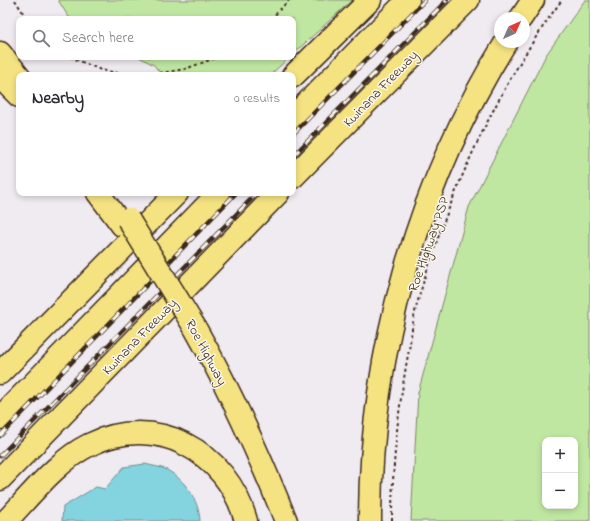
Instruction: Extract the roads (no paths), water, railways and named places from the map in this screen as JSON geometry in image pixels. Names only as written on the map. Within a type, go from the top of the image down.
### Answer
[{"type":"highway","points":[[296,73],[370,0]]},
{"type":"highway","points":[[296,114],[408,0]]},
{"type":"highway","name":"Kwinana Freeway","points":[[296,174],[468,0]]},
{"type":"highway","points":[[525,12],[533,0]]},
{"type":"highway","points":[[370,521],[371,471],[378,398],[391,325],[410,254],[434,185],[448,151],[480,85],[502,48]]},
{"type":"highway","points":[[0,53],[16,72]]},
{"type":"highway","points":[[0,77],[16,93]]},
{"type":"highway","points":[[101,196],[125,222]]},
{"type":"highway","points":[[112,196],[125,222]]},
{"type":"highway","points":[[0,373],[174,196]]},
{"type":"highway","points":[[0,418],[216,196]]},
{"type":"highway","name":"Kwinana Freeway","points":[[0,479],[275,196]]},
{"type":"highway","name":"Roe Highway","points":[[125,222],[192,328],[233,402],[257,451],[286,521]]},
{"type":"highway","points":[[6,521],[71,456],[88,445],[114,436],[148,434],[168,438],[187,445],[205,456],[220,470],[232,486],[241,505],[246,521]]},
{"type":"water","points":[[145,464],[167,470],[180,479],[194,498],[200,521],[62,521],[63,507],[96,487],[105,489],[124,467]]},
{"type":"railway","points":[[296,131],[425,0]]},
{"type":"railway","points":[[296,153],[447,0]]},
{"type":"railway","points":[[0,436],[233,196]]},
{"type":"railway","points":[[0,456],[254,196]]}]
